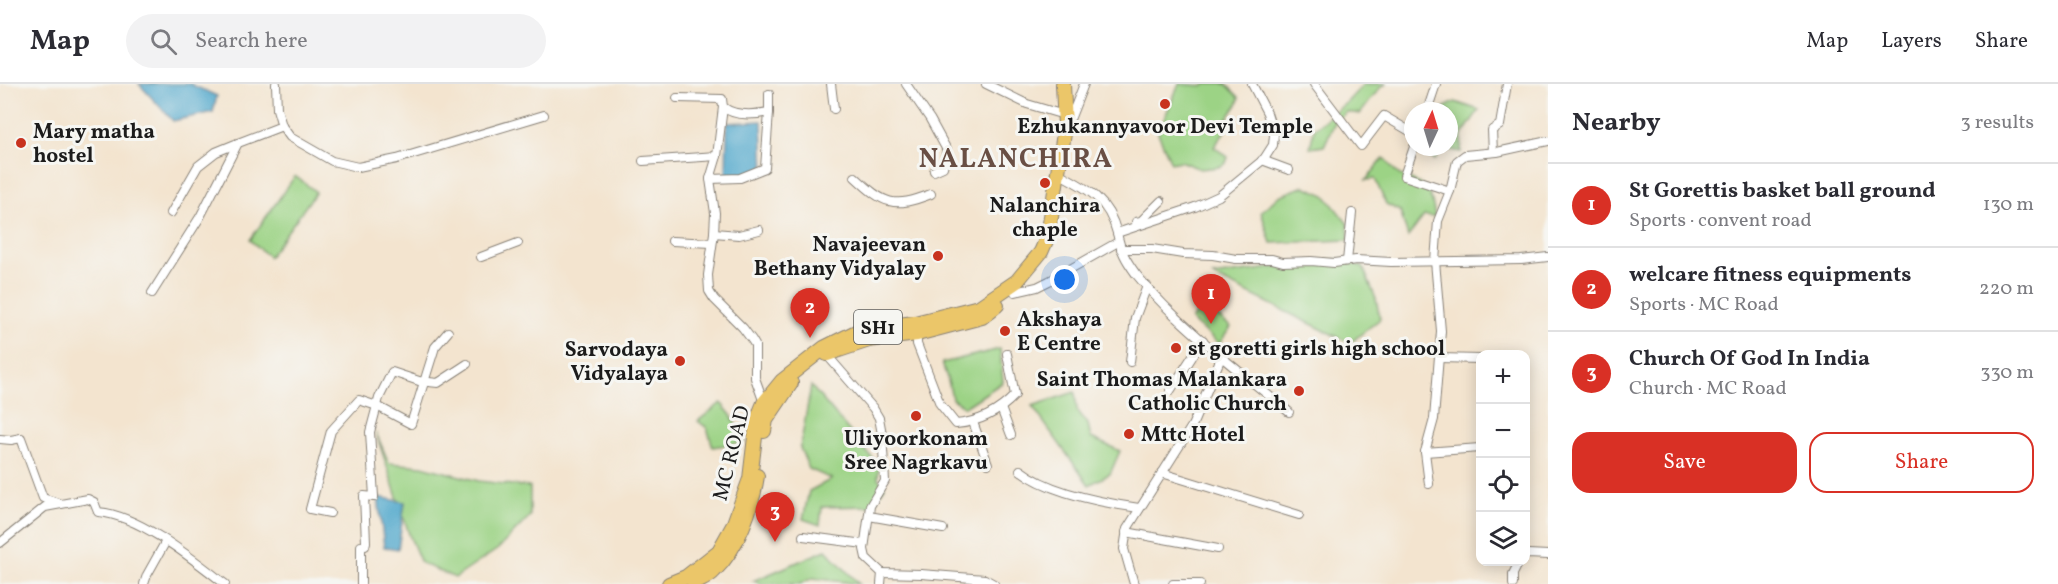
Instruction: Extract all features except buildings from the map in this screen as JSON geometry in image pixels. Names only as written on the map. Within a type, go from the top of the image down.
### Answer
[{"type":"main road","name":"MC ROAD","points":[[1063,84],[1068,116]]},
{"type":"main road","name":"MC ROAD","points":[[694,584],[714,572],[732,548],[754,498],[766,420],[791,382],[826,354],[869,340],[918,334],[982,316],[1031,278],[1058,235],[1069,84]]},
{"type":"main road","name":"MC ROAD","points":[[669,584],[686,577],[718,551],[733,526],[750,479],[757,420],[764,403],[782,381],[824,348],[862,329],[915,323],[979,307],[1009,287],[1041,252],[1048,236],[1062,176]]},
{"type":"street","points":[[276,84],[277,109],[282,126],[290,137],[332,161],[358,167],[397,159],[544,116]]},
{"type":"street","points":[[831,84],[834,109]]},
{"type":"street","points":[[906,84],[930,119],[947,150],[943,167],[934,171]]},
{"type":"street","points":[[986,84],[1028,104],[1068,116],[1084,84]]},
{"type":"street","points":[[1118,238],[1219,196],[1263,160],[1272,145],[1274,135],[1267,113],[1252,84]]},
{"type":"street","points":[[1314,84],[1361,146],[1384,117],[1404,128]]},
{"type":"street","points":[[1430,102],[1436,84]]},
{"type":"street","points":[[1493,153],[1492,130],[1500,125],[1507,84]]},
{"type":"street","points":[[710,178],[740,178],[765,168],[769,94]]},
{"type":"street","points":[[677,98],[722,99],[717,156],[710,178],[715,213],[708,275],[709,291],[743,328],[755,345],[755,378],[764,403]]},
{"type":"street","points":[[723,107],[730,113],[756,115],[769,112]]},
{"type":"street","points":[[171,213],[198,166],[216,152],[282,126]]},
{"type":"street","points":[[1430,484],[1425,452],[1434,419],[1441,331],[1435,261],[1438,221],[1450,190],[1457,161],[1461,156],[1493,153],[1548,141]]},
{"type":"street","points":[[152,293],[200,217],[238,143]]},
{"type":"street","points":[[643,161],[717,156]]},
{"type":"street","points":[[1411,156],[1404,176],[1450,190]]},
{"type":"street","points":[[1263,160],[1289,170]]},
{"type":"street","points":[[1062,176],[1083,186],[1107,210],[1137,275],[1147,286],[1219,355],[1289,412]]},
{"type":"street","points":[[855,177],[881,199],[892,202],[907,202],[931,194]]},
{"type":"street","points":[[1015,292],[1049,282],[1118,238],[1141,221],[1161,201]]},
{"type":"street","points":[[1347,261],[1352,213]]},
{"type":"street","points":[[714,233],[739,235],[759,230]]},
{"type":"street","points":[[1118,238],[1152,249],[1183,254],[1236,259],[1272,259],[1283,262],[1521,260],[1548,257]]},
{"type":"street","points":[[672,241],[712,243]]},
{"type":"street","points":[[481,257],[518,243]]},
{"type":"street","points":[[1130,362],[1135,318],[1147,286]]},
{"type":"street","points":[[330,513],[310,509],[331,431],[359,400],[377,406],[411,424],[435,347],[448,332]]},
{"type":"street","points":[[918,334],[917,344],[940,404],[956,424],[973,422],[1001,408],[1015,395],[1007,354]]},
{"type":"street","points":[[1170,391],[1203,340]]},
{"type":"street","points":[[826,354],[879,418],[885,481],[872,500],[864,544],[866,558],[882,573],[985,579],[994,584]]},
{"type":"street","points":[[1134,584],[1124,549],[1126,532],[1192,426],[1220,364],[1219,355]]},
{"type":"street","points":[[1439,358],[1476,359]]},
{"type":"street","points":[[361,584],[362,546],[365,546],[366,542],[364,496],[374,497],[370,432],[377,406],[392,372],[438,383],[467,364]]},
{"type":"street","points":[[1001,408],[1011,435]]},
{"type":"street","points":[[973,422],[988,464]]},
{"type":"street","points":[[0,439],[21,438],[43,498],[62,504]]},
{"type":"street","points":[[1425,452],[1476,448]]},
{"type":"street","points":[[1020,471],[1033,480],[1082,496],[1139,508]]},
{"type":"street","points":[[1162,473],[1299,516]]},
{"type":"street","points":[[0,543],[45,507],[88,500],[94,502],[98,512],[112,513],[176,546],[225,584]]},
{"type":"street","points":[[869,516],[943,529]]},
{"type":"street","points":[[1126,532],[1218,549]]},
{"type":"street","points":[[803,536],[864,544]]},
{"type":"street","points":[[144,584],[166,541]]},
{"type":"street","points":[[1530,554],[1548,555]]},
{"type":"street","points":[[1513,584],[1517,566]]},
{"type":"street","points":[[881,584],[882,573]]},
{"type":"street","points":[[1173,584],[1200,584]]},
{"type":"green space","points":[[1179,84],[1204,86],[1206,84],[1226,84],[1239,97],[1238,103],[1227,119],[1225,131],[1214,147],[1228,157],[1226,163],[1219,167],[1200,169],[1180,161],[1171,163],[1158,133]]},
{"type":"green space","points":[[1364,84],[1386,84],[1380,88],[1360,114],[1346,112],[1334,124],[1324,146],[1310,148],[1314,129],[1347,102]]},
{"type":"green space","points":[[1458,103],[1479,110],[1462,135],[1461,152],[1458,151]]},
{"type":"green space","points":[[1384,158],[1398,174],[1426,187],[1432,201],[1435,217],[1424,216],[1408,237],[1400,211],[1386,204],[1375,179],[1366,180]]},
{"type":"green space","points":[[295,176],[316,192],[269,257],[250,240]]},
{"type":"green space","points":[[1304,186],[1325,195],[1348,224],[1349,240],[1271,243],[1261,212],[1279,196]]},
{"type":"green space","points":[[1337,259],[1363,267],[1376,299],[1380,319],[1350,343],[1213,276]]},
{"type":"green space","points":[[1203,305],[1231,327],[1219,344],[1191,320]]},
{"type":"green space","points":[[1000,349],[1003,382],[965,407],[952,399],[942,363]]},
{"type":"green space","points":[[811,386],[879,466],[878,478],[885,487],[872,506],[822,507],[820,525],[803,519],[809,491],[832,479],[809,469],[800,448]]},
{"type":"green space","points":[[1075,392],[1077,410],[1088,424],[1091,438],[1120,451],[1110,474],[1089,485],[1032,406]]},
{"type":"green space","points":[[721,403],[731,415],[745,442],[713,447],[707,428],[698,421]]},
{"type":"green space","points":[[376,433],[389,463],[422,466],[479,481],[530,487],[530,516],[498,549],[455,578],[421,563],[410,537]]},
{"type":"green space","points":[[826,550],[859,584],[813,578],[800,584],[763,584],[753,581]]},
{"type":"water","points":[[139,84],[190,84],[217,96],[213,112],[173,121]]},
{"type":"water","points":[[762,121],[764,173],[726,176],[727,123]]},
{"type":"water","points":[[378,497],[405,502],[398,549],[384,547]]},
{"type":"place","name":"Ezhukannyavoor Devi Temple","points":[[1165,104]]},
{"type":"place","name":"Mary matha hostel","points":[[21,143]]},
{"type":"place","name":"Nalanchira chaple","points":[[1045,183]]},
{"type":"place","name":"Navajeevan Bethany Vidyalay","points":[[938,256]]},
{"type":"place","name":"St Gorettis basket ball ground","points":[[1211,324]]},
{"type":"place","name":"Akshaya E Centre","points":[[1005,331]]},
{"type":"place","name":"welcare fitness equipments","points":[[810,338]]},
{"type":"place","name":"st goretti girls high school","points":[[1176,348]]},
{"type":"place","name":"Sarvodaya Vidyalaya","points":[[680,361]]},
{"type":"place","name":"Saint Thomas Malankara Catholic Church","points":[[1299,391]]},
{"type":"place","name":"Uliyoorkonam Sree Nagrkavu","points":[[916,416]]},
{"type":"place","name":"Mttc Hotel","points":[[1129,434]]},
{"type":"place","name":"Church Of God In India","points":[[775,542]]},
{"type":"district","name":"NALANCHIRA","points":[[1016,158]]}]
